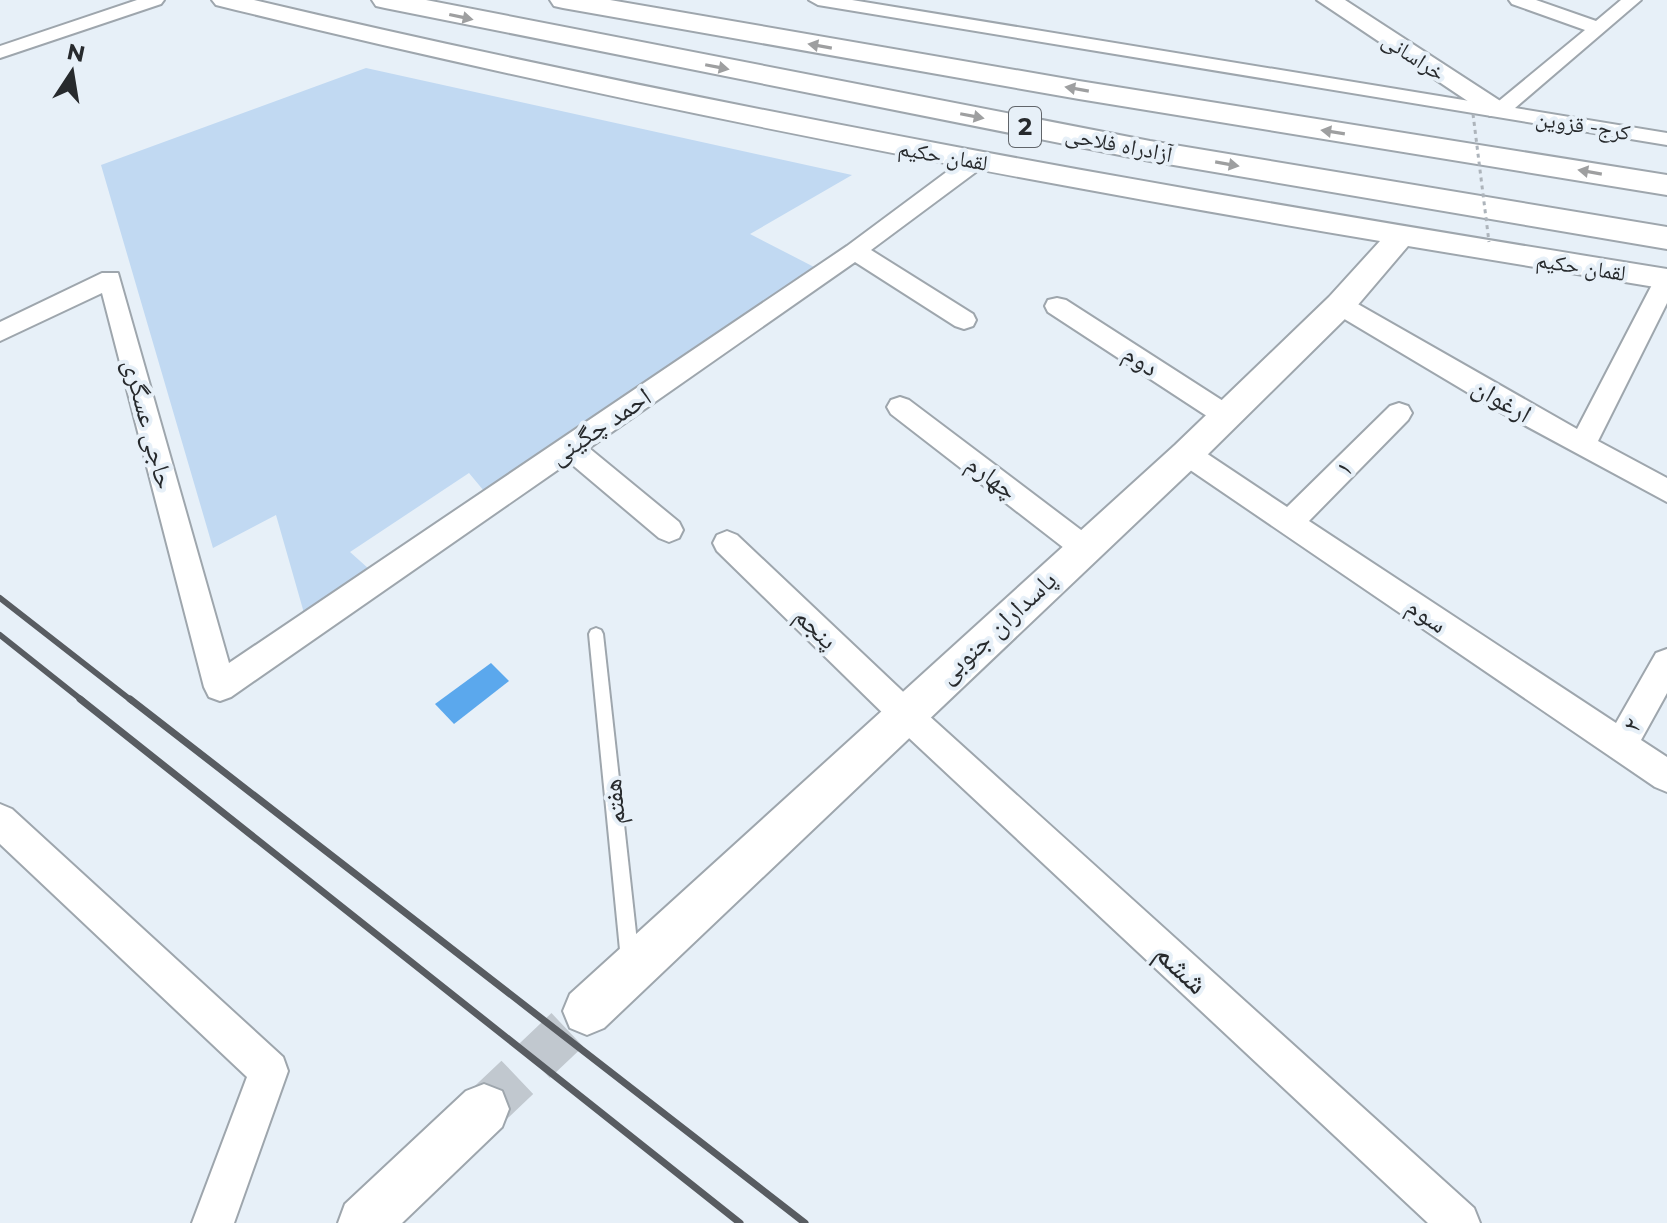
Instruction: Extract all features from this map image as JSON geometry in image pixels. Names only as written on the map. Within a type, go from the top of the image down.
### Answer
[{"type":"highway","name":"آزادراه فلاحی","points":[[385,0],[1150,151],[1667,238]]},
{"type":"highway","name":"آزادراه فلاحی","points":[[563,0],[1094,92],[1667,185]]},
{"type":"street","points":[[0,52],[155,0]]},
{"type":"street","name":"لقمان حکیم","points":[[224,0],[404,44],[691,106],[1400,237],[1667,279]]},
{"type":"street","name":"کرج- قزوین","points":[[818,0],[1667,139]]},
{"type":"street","name":"خراسانی","points":[[1329,0],[1499,111]]},
{"type":"street","points":[[1518,0],[1598,28]]},
{"type":"street","points":[[1499,111],[1632,0]]},
{"type":"street","name":"احمد چگینی","points":[[220,687],[855,251],[976,161]]},
{"type":"street","name":"پاسداران جنوبی","points":[[587,1011],[1083,547],[1187,454],[1340,305],[1400,237]]},
{"type":"street","points":[[855,251],[964,320]]},
{"type":"street","name":"حاجی عسگری","points":[[0,332],[110,279],[220,687]]},
{"type":"street","points":[[1582,445],[1667,279]]},
{"type":"street","name":"ارغوان","points":[[1340,305],[1667,491]]},
{"type":"street","name":"دوم","points":[[1057,306],[1225,415]]},
{"type":"street","name":"چهارم","points":[[900,407],[1083,547]]},
{"type":"street","name":"۱","points":[[1289,523],[1399,413]]},
{"type":"street","points":[[570,447],[669,530]]},
{"type":"street","name":"سوم","points":[[1187,454],[1667,776]]},
{"type":"street","name":"پنجم","points":[[727,543],[905,714]]},
{"type":"street","name":"۲","points":[[1621,745],[1667,663]]},
{"type":"street","name":"ششم","points":[[905,714],[1459,1223]]},
{"type":"street","points":[[0,821],[269,1071],[213,1223]]},
{"type":"street","points":[[364,1223],[484,1109]]},
{"type":"lane","name":"هفتم","points":[[596,634],[631,970]]},
{"type":"path","points":[[1473,114],[1489,242]]},
{"type":"shaded area","points":[[366,68],[852,175],[750,234],[816,268],[484,491],[469,473],[350,552],[369,569],[304,613],[276,515],[213,548],[101,165]]},
{"type":"water","points":[[491,663],[509,681],[454,724],[435,704]]},
{"type":"tunnel","points":[[484,1109],[587,1011]]},
{"type":"railway","points":[[0,598],[132,701]]},
{"type":"railway","points":[[0,635],[83,701]]},
{"type":"railway","points":[[80,699],[740,1223]]},
{"type":"railway","points":[[130,699],[805,1223]]}]
